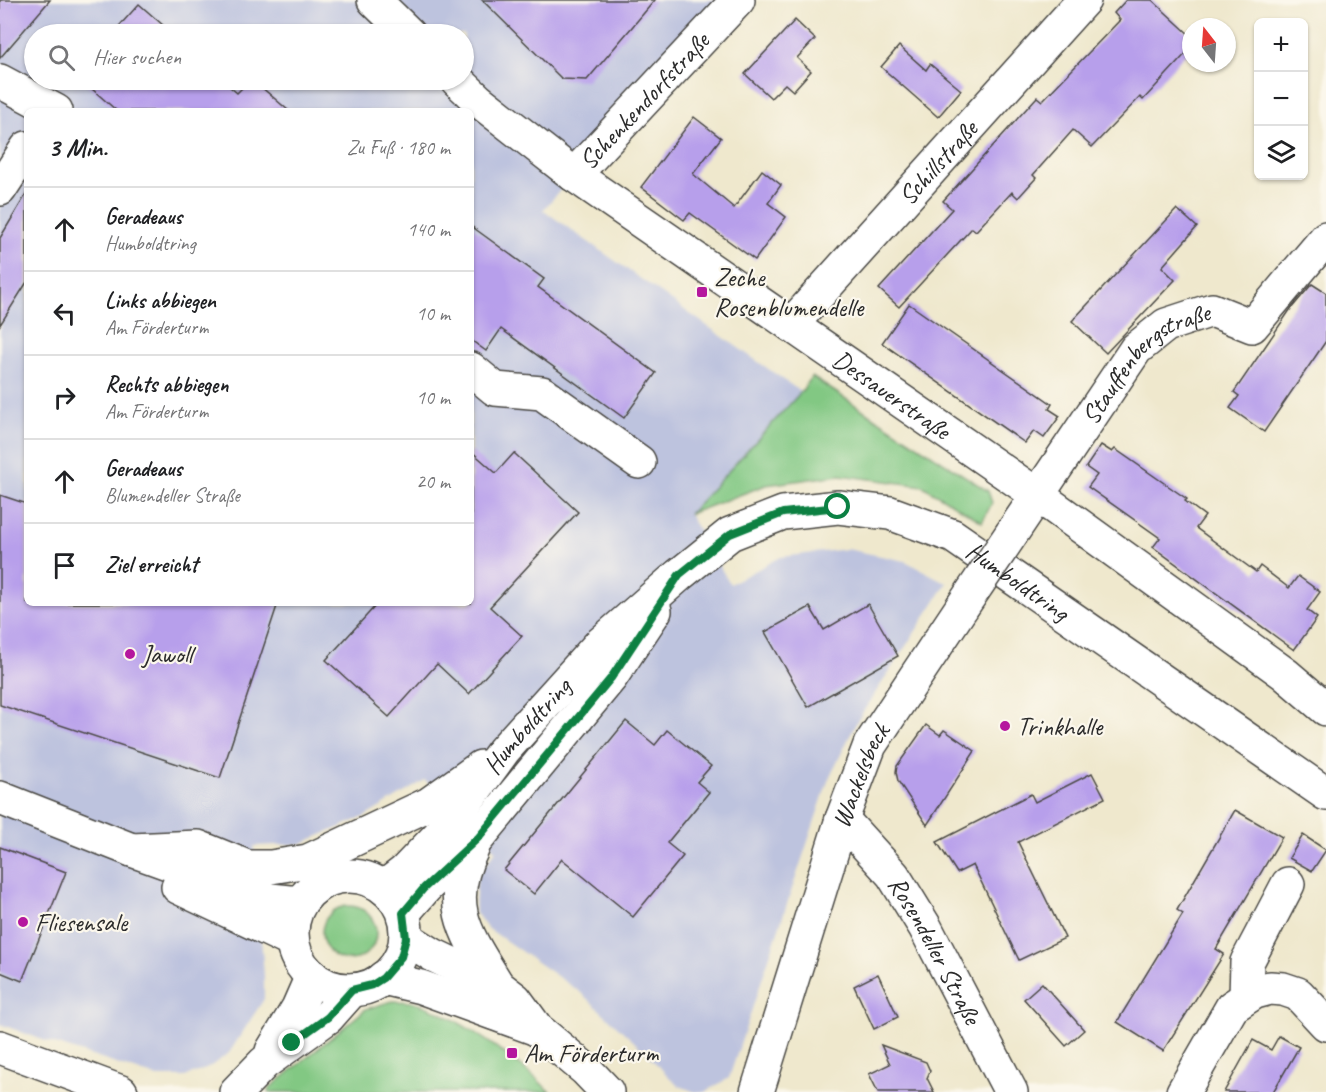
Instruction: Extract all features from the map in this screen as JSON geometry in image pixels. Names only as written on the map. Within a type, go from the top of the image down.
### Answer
[{"type":"street","points":[[374,0],[399,24]]},
{"type":"street","name":"Schenkendorfstraße","points":[[574,176],[738,0]]},
{"type":"street","name":"Schillstraße","points":[[791,325],[1084,0]]},
{"type":"street","points":[[0,81],[49,108]]},
{"type":"street","name":"Dessauerstraße","points":[[468,90],[574,176],[1036,494],[1286,674],[1326,709]]},
{"type":"street","points":[[0,189],[24,153]]},
{"type":"street","name":"Stauffenbergstraße","points":[[1036,494],[1136,349],[1166,325],[1212,310],[1252,326],[1326,238]]},
{"type":"street","points":[[474,372],[495,389],[542,393],[639,462]]},
{"type":"street","name":"Wackelsbeck","points":[[757,1092],[842,819],[870,745],[1036,494]]},
{"type":"street","name":"Humboldtring","points":[[384,887],[405,871],[449,825],[504,750],[599,645],[679,575],[730,534],[783,513],[838,507],[890,513],[953,536],[1326,795]]},
{"type":"street","name":"Humboldtring","points":[[405,926],[424,888],[478,838],[611,678],[679,575]]},
{"type":"street","points":[[132,850],[198,847],[248,867],[271,867],[308,861],[429,804],[504,750]]},
{"type":"street","points":[[0,798],[132,850],[270,900],[300,903]]},
{"type":"street","name":"Rosendeller Straße","points":[[842,819],[892,876],[926,927],[1011,1092]]},
{"type":"street","points":[[478,838],[463,867],[458,891],[459,913],[473,945],[498,986]]},
{"type":"street","points":[[132,850],[184,891],[261,925],[292,942]]},
{"type":"street","points":[[405,926],[401,957],[383,978],[372,985],[352,990],[330,987],[312,976],[299,960],[292,942],[293,922],[300,903],[316,886],[339,877],[363,877],[384,887],[396,899],[405,926],[433,956],[498,986],[515,999],[537,1029],[586,1070],[607,1092]]},
{"type":"street","points":[[1245,997],[1247,962],[1288,884]]},
{"type":"street","points":[[264,1063],[298,1008],[312,976]]},
{"type":"street","points":[[383,978],[421,987],[537,1029]]},
{"type":"street","points":[[1182,1092],[1232,1007],[1255,992],[1270,988],[1298,994],[1326,1024]]},
{"type":"street","points":[[236,1092],[264,1063],[328,1017],[352,990]]},
{"type":"street","points":[[0,1047],[121,1092]]},
{"type":"shaded area","points":[[0,0],[726,0],[543,210],[801,392],[689,514],[730,584],[781,557],[847,549],[905,561],[947,583],[857,721],[828,781],[729,1078],[705,1092],[695,1092],[677,1085],[580,992],[486,927],[475,911],[477,876],[496,851],[425,780],[366,816],[300,844],[254,846],[264,999],[229,1053],[208,1068],[185,1077],[156,1077],[0,1024]]},
{"type":"green space","points":[[812,377],[988,491],[992,503],[982,522],[923,486],[840,475],[766,485],[689,514],[801,392]]},
{"type":"green space","points":[[349,906],[359,908],[368,914],[374,923],[376,933],[374,943],[368,952],[359,958],[349,960],[339,958],[330,952],[324,943],[322,933],[324,923],[330,914],[339,908]]},
{"type":"green space","points":[[392,1001],[415,1003],[448,1017],[486,1040],[550,1092],[268,1092],[366,1009]]},
{"type":"building","points":[[0,0],[50,0],[29,24],[24,24],[24,30],[0,58]]},
{"type":"building","points":[[482,0],[655,0],[587,80],[562,79]]},
{"type":"building","points":[[1126,0],[1152,0],[1182,28],[1182,58],[1143,100],[1140,97],[1092,147],[1073,130],[1033,175],[1036,178],[1018,198],[1012,192],[976,231],[972,228],[899,307],[879,289],[952,209],[943,201],[1037,97],[1042,101],[1120,20],[1114,13]]},
{"type":"building","points":[[139,4],[162,24],[121,24]]},
{"type":"building","points":[[795,20],[815,39],[797,58],[811,71],[793,91],[785,84],[771,98],[745,74]]},
{"type":"building","points":[[899,46],[926,70],[930,64],[961,90],[938,117],[881,67]]},
{"type":"building","points":[[93,90],[234,90],[237,93],[240,90],[265,90],[286,108],[114,108]]},
{"type":"building","points":[[694,117],[721,138],[693,174],[734,208],[762,170],[781,185],[768,203],[786,217],[755,260],[690,213],[684,220],[641,187]]},
{"type":"building","points":[[24,198],[24,287],[0,325],[0,238]]},
{"type":"building","points":[[1177,209],[1197,227],[1162,267],[1175,280],[1106,353],[1072,321]]},
{"type":"building","points":[[474,228],[544,279],[538,287],[656,373],[624,418],[501,329],[486,351],[474,342]]},
{"type":"building","points":[[1312,284],[1326,293],[1326,341],[1264,432],[1230,408],[1239,396],[1234,392],[1290,310]]},
{"type":"building","points":[[909,304],[1052,404],[1049,409],[1060,416],[1044,438],[1034,431],[1025,443],[882,343]]},
{"type":"building","points":[[1101,445],[1112,452],[1115,449],[1187,499],[1185,501],[1205,516],[1196,528],[1256,572],[1260,566],[1289,588],[1298,576],[1320,592],[1307,610],[1317,618],[1294,650],[1153,547],[1160,538],[1088,487],[1097,475],[1086,467]]},
{"type":"building","points":[[514,453],[578,512],[490,607],[522,636],[469,694],[437,664],[389,717],[326,660],[375,606],[474,606],[474,454],[496,473]]},
{"type":"building","name":"Jawoll","points":[[0,495],[24,503],[24,606],[277,606],[220,778],[0,705]]},
{"type":"building","points":[[868,604],[898,656],[808,707],[765,632],[810,607],[824,630]]},
{"type":"building","points":[[626,721],[655,745],[667,730],[711,766],[697,782],[709,792],[667,843],[683,856],[633,917],[562,859],[534,894],[504,870]]},
{"type":"building","points":[[926,725],[940,735],[944,730],[975,751],[927,825],[898,781],[896,772],[897,766]]},
{"type":"building","points":[[1092,773],[1105,798],[1018,842],[1065,938],[1019,960],[973,865],[957,873],[937,842],[1031,794],[1035,802]]},
{"type":"building","points":[[1235,810],[1282,837],[1216,949],[1224,954],[1163,1051],[1117,1022],[1183,914],[1177,910]]},
{"type":"building","points":[[1303,835],[1326,850],[1312,871],[1289,858]]},
{"type":"building","name":"Fliesensale","points":[[0,847],[66,872],[22,981],[0,972]]},
{"type":"building","points":[[878,974],[898,1017],[874,1029],[854,986]]},
{"type":"building","points":[[1042,983],[1084,1030],[1066,1046],[1024,999]]},
{"type":"building","points":[[1279,1036],[1299,1047],[1273,1092],[1224,1092],[1253,1040],[1271,1050]]},
{"type":"building","points":[[881,1045],[926,1062],[930,1071],[927,1078],[934,1092],[878,1092],[869,1074],[890,1064]]},
{"type":"place","name":"Zeche Rosenblumendelle","points":[[702,292]]},
{"type":"place","name":"Jawoll","points":[[130,654]]},
{"type":"place","name":"Trinkhalle","points":[[1005,726]]},
{"type":"place","name":"Fliesensale","points":[[23,922]]},
{"type":"place","name":"Am Förderturm","points":[[512,1053]]},
{"type":"route","points":[[292,1043],[328,1017],[352,990],[372,985],[383,978],[401,957],[406,938],[403,913],[424,888],[478,838],[611,678],[679,575],[730,534],[783,513],[838,507]]}]
